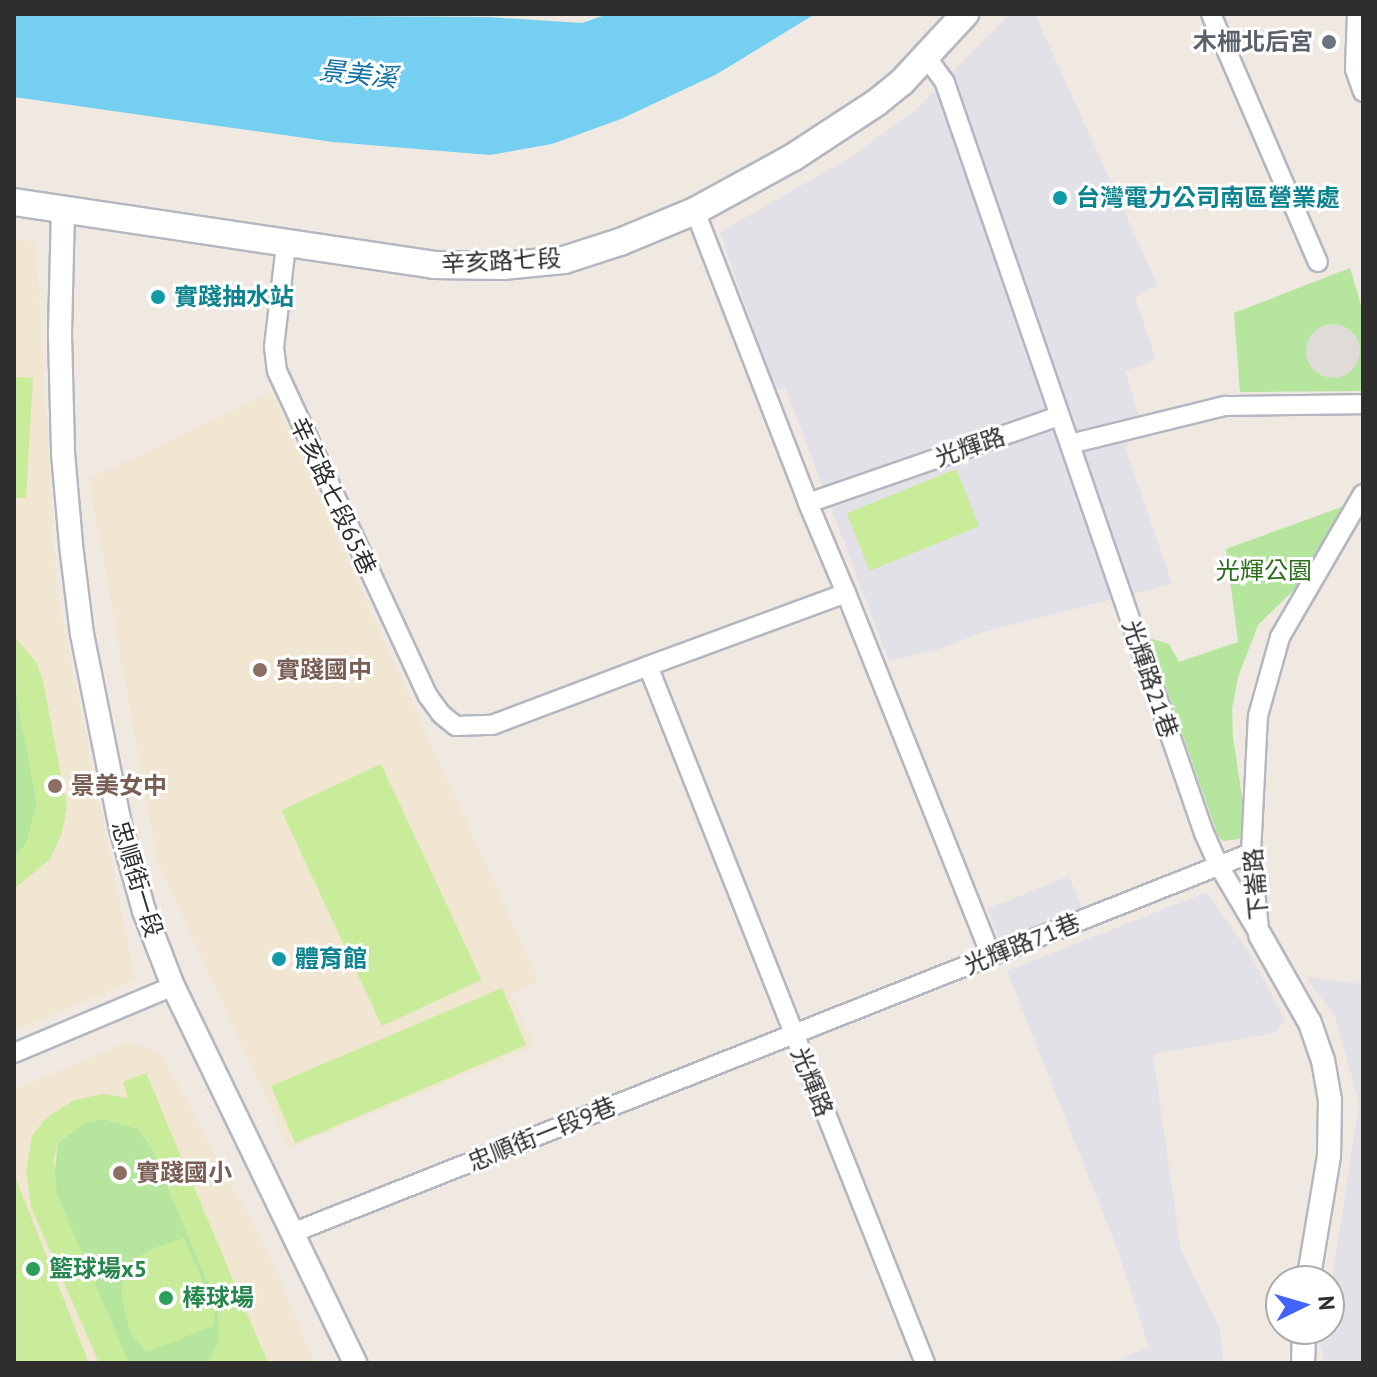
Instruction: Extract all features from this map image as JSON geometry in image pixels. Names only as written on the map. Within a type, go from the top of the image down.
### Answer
[{"type":"main road","name":"辛亥路七段","points":[[14,202],[434,265],[503,266],[564,260],[620,242],[695,211],[792,158],[876,103],[902,82],[965,14]]},
{"type":"street","points":[[1211,14],[1318,262]]},
{"type":"street","points":[[1357,14],[1355,69],[1363,92]]},
{"type":"street","points":[[925,55],[945,83],[1059,416]]},
{"type":"street","name":"忠順街一段","points":[[63,210],[63,453],[82,634],[121,829],[144,911],[173,986],[355,1363]]},
{"type":"street","points":[[695,211],[808,503],[991,956]]},
{"type":"street","name":"辛亥路七段65巷","points":[[286,245],[274,347],[285,395],[428,696],[441,714],[456,726],[492,725],[648,666]]},
{"type":"street","points":[[1070,444],[1225,406],[1363,404]]},
{"type":"street","name":"光輝路21巷","points":[[1059,416],[1219,866],[1260,935]]},
{"type":"street","name":"光輝路","points":[[808,503],[1059,416]]},
{"type":"street","name":"下崙路","points":[[1311,1265],[1329,1156],[1330,1100],[1323,1060],[1310,1023],[1260,935],[1251,853],[1258,716],[1280,637],[1363,494]]},
{"type":"street","points":[[648,666],[846,593]]},
{"type":"street","name":"光輝路","points":[[648,666],[925,1363]]},
{"type":"street","name":"光輝路71巷","points":[[793,1034],[1251,853]]},
{"type":"street","points":[[14,1053],[173,986]]},
{"type":"street","name":"忠順街一段9巷","points":[[292,1233],[793,1034]]},
{"type":"shaded area","name":"台灣電力公司南區營業處","points":[[1010,14],[1035,14],[1158,286],[1135,296],[1156,360],[1125,371],[1139,416],[1126,449],[1172,584],[987,631],[936,650],[889,661],[785,387],[774,390],[720,232],[851,157],[914,111]]},
{"type":"shaded area","name":"景美女中","points":[[14,239],[36,242],[57,592],[135,980],[14,1031]]},
{"type":"shaded area","points":[[1333,324],[1352,332],[1360,351],[1352,370],[1333,378],[1314,370],[1306,351],[1314,332]]},
{"type":"shaded area","name":"實踐國中","points":[[271,392],[539,981],[511,995],[535,1046],[289,1148],[157,861],[89,479]]},
{"type":"shaded area","points":[[1069,876],[1082,908],[1001,941],[987,909]]},
{"type":"shaded area","points":[[1207,892],[1252,957],[1285,1020],[1275,1033],[1153,1054],[1181,1250],[1219,1327],[1224,1363],[1111,1363],[1149,1347],[1117,1248],[1007,971]]},
{"type":"shaded area","points":[[1306,977],[1363,984],[1363,1363],[1325,1363],[1320,1345],[1345,1345],[1345,1265],[1334,1265],[1359,1103],[1335,1017]]},
{"type":"shaded area","name":"實踐國小","points":[[129,1041],[161,1053],[270,1256],[315,1363],[14,1363],[14,1090]]},
{"type":"green space","points":[[1350,268],[1363,312],[1363,391],[1240,392],[1234,313]]},
{"type":"green space","points":[[14,377],[33,378],[26,498],[14,498]]},
{"type":"green space","points":[[956,469],[979,526],[870,571],[847,513]]},
{"type":"green space","name":"光輝公園","points":[[1350,504],[1298,586],[1258,625],[1238,677],[1232,709],[1233,737],[1247,829],[1239,839],[1223,841],[1218,836],[1149,638],[1169,644],[1179,662],[1238,642],[1226,549]]},
{"type":"green space","points":[[14,636],[36,662],[43,681],[67,807],[62,833],[50,859],[14,889],[14,859],[27,842],[37,804],[14,680]]},
{"type":"green space","points":[[14,680],[37,804],[27,842],[14,859]]},
{"type":"green space","points":[[381,764],[482,980],[382,1026],[281,810]]},
{"type":"green space","points":[[502,988],[526,1045],[295,1143],[271,1086]]},
{"type":"green space","points":[[146,1073],[268,1363],[208,1363],[220,1340],[218,1307],[151,1146],[137,1128],[104,1119],[83,1124],[58,1143],[54,1159],[57,1195],[129,1363],[99,1363],[31,1207],[26,1172],[32,1136],[46,1118],[74,1100],[104,1094],[128,1098],[123,1082]]},
{"type":"green space","points":[[103,1119],[137,1128],[151,1146],[218,1307],[220,1340],[208,1363],[129,1363],[125,1358],[57,1195],[54,1179],[58,1143],[83,1124]]},
{"type":"green space","name":"籃球場x5","points":[[14,1174],[89,1363],[14,1363]]},
{"type":"green space","name":"棒球場","points":[[184,1238],[215,1311],[213,1326],[147,1352],[134,1338],[127,1322],[121,1289],[125,1273],[135,1259],[152,1249]]},
{"type":"water","name":"景美溪","points":[[14,14],[488,17],[582,23],[608,14],[815,14],[717,74],[621,119],[552,144],[490,155],[333,142],[14,97]]},
{"type":"place","name":"木柵北后宮","points":[[1329,42]]},
{"type":"place","name":"台灣電力公司南區營業處","points":[[1060,198]]},
{"type":"place","name":"實踐抽水站","points":[[158,297]]},
{"type":"place","name":"實踐國中","points":[[260,670]]},
{"type":"place","name":"景美女中","points":[[55,786]]},
{"type":"place","name":"體育館","points":[[279,959]]},
{"type":"place","name":"實踐國小","points":[[120,1173]]},
{"type":"place","name":"籃球場x5","points":[[33,1269]]},
{"type":"place","name":"棒球場","points":[[166,1298]]}]
